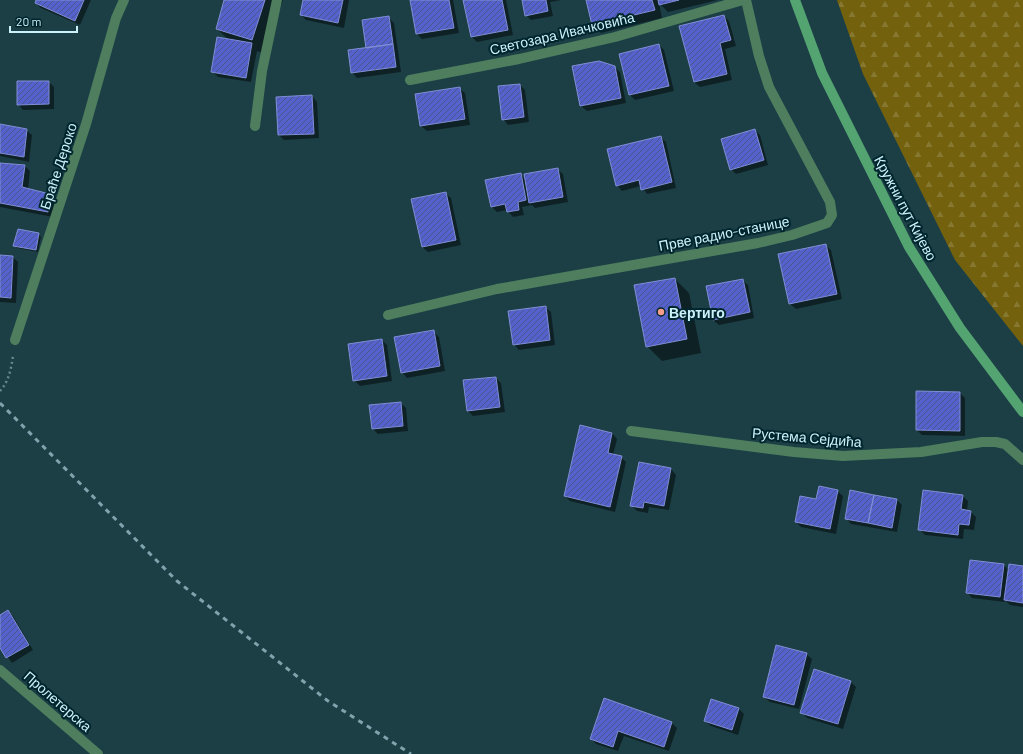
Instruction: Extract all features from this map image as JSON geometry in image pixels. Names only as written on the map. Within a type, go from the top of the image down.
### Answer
[{"type":"main road","name":"Кружни пут Кијево","points":[[795,0],[822,73],[909,247],[960,328],[1023,412]]},
{"type":"street","name":"Браће Дероко","points":[[15,340],[86,124],[116,18],[124,0]]},
{"type":"street","points":[[255,126],[262,71],[277,0]]},
{"type":"street","name":"Светозара Ивачковића","points":[[410,80],[519,59],[615,37],[743,0]]},
{"type":"street","name":"Прве радио-станице","points":[[388,314],[497,289],[758,243],[792,235],[827,224],[831,218],[832,212],[830,202],[770,87],[759,56],[746,0]]},
{"type":"street","name":"Рустема Сејдића","points":[[631,431],[794,452],[843,456],[921,452],[969,444],[996,442],[1006,444],[1023,460]]},
{"type":"street","name":"Пролетерска","points":[[0,670],[98,754]]},
{"type":"path","points":[[0,391],[5,385],[11,370],[15,340]]},
{"type":"green space","points":[[837,0],[1023,0],[1023,346],[955,260],[863,74]]},
{"type":"building","points":[[36,0],[84,0],[75,21],[35,3]]},
{"type":"building","points":[[224,0],[265,0],[252,40],[216,29]]},
{"type":"building","points":[[303,0],[343,0],[338,23],[300,15]]},
{"type":"building","points":[[410,0],[449,0],[454,28],[416,34]]},
{"type":"building","points":[[463,0],[502,0],[508,30],[471,37]]},
{"type":"building","points":[[522,0],[546,0],[548,11],[525,16]]},
{"type":"building","points":[[586,0],[652,0],[655,10],[592,25]]},
{"type":"building","points":[[658,0],[679,0],[659,5]]},
{"type":"building","points":[[724,15],[731,40],[720,43],[727,74],[694,82],[679,26]]},
{"type":"building","points":[[389,16],[393,44],[366,48],[362,20]]},
{"type":"building","points":[[217,37],[252,43],[246,78],[211,72]]},
{"type":"building","points":[[393,44],[396,67],[351,73],[348,50]]},
{"type":"building","points":[[659,44],[669,86],[629,95],[619,54]]},
{"type":"building","points":[[599,61],[615,66],[621,98],[580,106],[572,66]]},
{"type":"building","points":[[17,81],[49,81],[49,104],[17,105]]},
{"type":"building","points":[[520,84],[524,117],[502,120],[498,86]]},
{"type":"building","points":[[460,87],[465,119],[420,126],[415,94]]},
{"type":"building","points":[[312,95],[314,134],[278,135],[276,97]]},
{"type":"building","points":[[0,124],[27,129],[24,157],[0,153]]},
{"type":"building","points":[[755,129],[764,160],[730,170],[721,139]]},
{"type":"building","points":[[661,136],[672,182],[641,190],[639,180],[616,186],[607,149]]},
{"type":"building","points":[[0,163],[25,165],[22,187],[50,194],[48,212],[0,203]]},
{"type":"building","points":[[558,168],[563,197],[529,203],[524,174]]},
{"type":"building","points":[[521,173],[526,200],[518,202],[519,210],[507,212],[505,204],[491,207],[485,180]]},
{"type":"building","points":[[446,192],[456,240],[422,247],[411,199]]},
{"type":"building","points":[[18,229],[39,233],[36,250],[13,246]]},
{"type":"building","points":[[826,244],[837,294],[789,304],[778,254]]},
{"type":"building","points":[[0,255],[13,256],[11,298],[0,297]]},
{"type":"building","name":"Вертиго","points":[[675,278],[687,339],[646,347],[634,285]]},
{"type":"building","points":[[743,279],[750,312],[713,320],[706,286]]},
{"type":"building","points":[[546,306],[550,340],[513,345],[508,311]]},
{"type":"building","points":[[434,330],[440,366],[401,373],[394,337]]},
{"type":"building","points":[[382,339],[387,376],[353,381],[348,344]]},
{"type":"building","points":[[496,377],[500,407],[467,411],[463,380]]},
{"type":"building","points":[[916,391],[960,392],[960,431],[916,430]]},
{"type":"building","points":[[401,402],[403,426],[372,429],[369,405]]},
{"type":"building","points":[[580,425],[612,433],[608,453],[622,456],[610,507],[564,496]]},
{"type":"building","points":[[639,462],[671,468],[664,506],[644,502],[643,508],[630,506]]},
{"type":"building","points":[[819,486],[838,490],[830,529],[795,522],[800,496],[816,499]]},
{"type":"building","points":[[850,490],[874,495],[868,523],[845,519]]},
{"type":"building","points":[[923,490],[963,495],[961,509],[971,511],[969,525],[959,524],[958,535],[918,530]]},
{"type":"building","points":[[874,495],[897,499],[892,528],[868,523]]},
{"type":"building","points":[[970,560],[1004,564],[1000,597],[966,593]]},
{"type":"building","points":[[1009,564],[1023,566],[1023,603],[1004,600]]},
{"type":"building","points":[[8,610],[29,645],[6,658],[0,648],[0,615]]},
{"type":"building","points":[[776,645],[807,653],[794,705],[763,697]]},
{"type":"building","points":[[814,669],[851,681],[838,724],[800,713]]},
{"type":"building","points":[[604,698],[672,722],[664,747],[618,731],[613,747],[590,739]]},
{"type":"building","points":[[711,699],[739,708],[732,730],[704,721]]},
{"type":"railway","points":[[0,403],[177,581],[328,701],[411,754]]},
{"type":"place","name":"Вертиго","points":[[661,312]]}]
